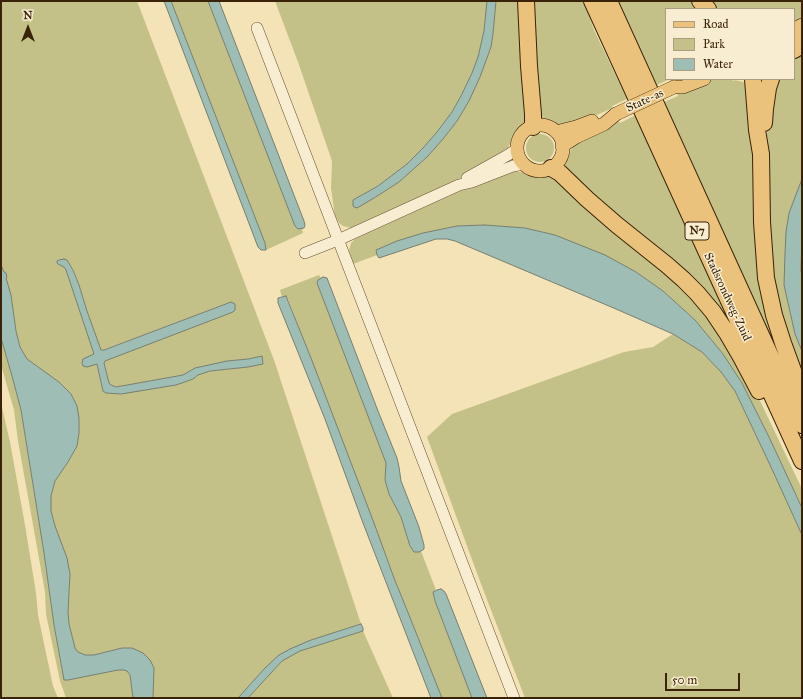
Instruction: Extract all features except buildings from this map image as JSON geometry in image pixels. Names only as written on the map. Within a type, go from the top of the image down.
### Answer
[{"type":"highway","points":[[526,1],[533,126]]},
{"type":"highway","name":"Stadsrondweg-Zuid","points":[[592,1],[802,461]]},
{"type":"highway","name":"Stadsrondweg-Zuid","points":[[609,1],[802,425]]},
{"type":"highway","points":[[753,80],[757,130],[761,154]]},
{"type":"highway","points":[[772,80],[766,98],[761,154],[762,222],[766,278],[774,315],[802,395]]},
{"type":"highway","points":[[551,168],[560,173],[617,226],[684,280],[709,308],[727,333],[741,357],[791,456],[802,472]]},
{"type":"main road","name":"State-as","points":[[562,146],[576,137],[604,124],[616,114],[679,83],[683,87],[701,80]]},
{"type":"main road","name":"State-as","points":[[556,132],[576,127],[601,117],[616,114]]},
{"type":"main road","points":[[533,126],[545,126],[556,132],[562,142],[562,146],[561,155],[556,165],[546,170],[534,171],[527,168],[518,155],[517,149],[517,143],[523,133],[533,126]]},
{"type":"street","points":[[257,28],[514,698]]},
{"type":"street","points":[[459,185],[469,176],[517,149]]},
{"type":"street","points":[[305,253],[338,240],[459,185],[472,182],[513,166],[523,164]]},
{"type":"green space","points":[[1,1],[137,1],[274,360],[361,624],[311,640],[265,668],[238,698],[153,698],[154,668],[94,655],[85,655],[78,652],[75,648],[69,624],[68,612],[70,574],[51,511],[51,496],[55,481],[77,446],[79,433],[38,367],[27,359],[20,347],[16,331],[11,295],[1,265]],"holes":[[[59,260],[67,260],[73,269],[101,350],[231,302],[233,312],[104,361],[109,383],[111,385],[116,387],[183,375],[195,368],[261,356],[263,364],[210,371],[176,385],[113,394],[103,391],[97,364],[86,358],[94,354],[66,270],[61,265]]]},
{"type":"green space","points":[[171,1],[208,1],[295,226],[298,229],[302,229],[303,233],[266,250],[265,243]]},
{"type":"green space","points":[[275,1],[487,1],[484,31],[478,57],[472,73],[452,112],[437,132],[407,164],[378,186],[353,200],[354,207],[374,198],[399,182],[427,157],[457,121],[469,101],[491,47],[496,1],[522,1],[525,122],[515,133],[508,148],[458,180],[351,228],[343,226],[339,223],[335,216],[331,188],[332,161]]},
{"type":"green space","points":[[530,1],[584,1],[594,30],[627,99],[612,106],[613,108],[587,119],[559,126],[537,121]]},
{"type":"green space","points":[[618,1],[694,1],[702,8],[665,8],[665,80],[668,80],[657,85]]},
{"type":"green space","points":[[704,1],[802,1],[802,21],[795,24],[795,8],[711,8]]},
{"type":"green space","points":[[802,50],[802,179],[789,213],[789,309],[795,334],[802,351],[802,386],[769,269],[768,114],[776,80],[795,80],[795,55]]},
{"type":"green space","points":[[710,80],[749,81],[752,112],[754,192],[793,390],[664,102],[678,96],[677,93]]},
{"type":"green space","points":[[636,115],[733,327],[561,166],[564,159],[566,159],[575,145],[618,120],[620,123]]},
{"type":"green space","points":[[540,134],[546,135],[550,138],[553,142],[553,154],[550,158],[546,161],[540,162],[534,161],[530,158],[527,154],[526,148],[527,142],[530,138],[534,135]]},
{"type":"green space","points":[[516,171],[532,176],[554,179],[684,286],[743,365],[802,489],[802,508],[742,383],[723,354],[695,320],[663,291],[636,272],[614,260],[555,235],[525,228],[485,225],[457,226],[423,233],[397,241],[376,250],[377,255],[353,264],[349,251],[351,243],[355,239],[471,186]]},
{"type":"green space","points":[[319,275],[321,278],[317,283],[386,463],[385,480],[389,494],[401,517],[410,546],[419,552],[421,551],[436,590],[433,592],[435,601],[472,698],[442,698],[394,578],[288,299],[286,296],[282,297],[280,290]]},
{"type":"green space","points":[[673,334],[702,352],[721,372],[735,391],[802,535],[802,698],[525,698],[427,437],[452,414],[624,352],[653,347]]},
{"type":"green space","points":[[1,338],[21,410],[62,671],[68,680],[118,670],[127,671],[130,675],[133,698],[66,698],[60,681],[46,614],[45,592],[18,441],[14,410],[1,365]]},
{"type":"green space","points":[[1,403],[10,442],[25,525],[38,615],[53,686],[58,698],[1,698]]},
{"type":"green space","points":[[363,631],[393,698],[248,698],[282,661],[300,651]]},
{"type":"water","points":[[164,1],[171,1],[265,243],[266,250],[261,250],[258,247]]},
{"type":"water","points":[[208,1],[219,1],[304,221],[304,228],[298,229],[295,226]]},
{"type":"water","points":[[487,1],[496,1],[491,47],[469,101],[457,121],[427,157],[399,182],[357,208],[354,207],[353,200],[378,186],[407,164],[437,132],[452,112],[472,73],[478,57],[484,31]]},
{"type":"water","points":[[802,179],[802,351],[795,334],[784,285],[786,232],[789,213]]},
{"type":"water","points":[[485,225],[525,228],[555,235],[605,255],[636,272],[663,291],[695,320],[723,354],[742,383],[770,439],[802,508],[802,535],[735,391],[721,372],[702,352],[673,334],[455,241],[436,239],[379,258],[377,255],[376,250],[397,241],[423,233],[457,226]]},
{"type":"water","points":[[64,259],[67,260],[73,270],[101,350],[231,302],[235,304],[235,310],[233,312],[105,361],[104,363],[109,383],[111,385],[116,387],[183,375],[195,368],[227,361],[262,356],[263,364],[210,371],[176,385],[121,394],[106,393],[103,391],[97,364],[87,367],[83,366],[82,363],[83,359],[94,354],[66,270],[57,263],[57,261]]},
{"type":"water","points":[[1,265],[7,277],[20,347],[27,359],[59,382],[71,394],[77,406],[79,433],[77,446],[55,481],[51,496],[51,511],[67,558],[70,574],[68,612],[69,624],[75,648],[78,652],[85,655],[94,655],[122,648],[132,648],[143,653],[150,660],[154,668],[153,698],[133,698],[130,675],[124,670],[64,680],[54,625],[21,410],[1,338]]},
{"type":"water","points":[[323,277],[327,278],[397,458],[401,481],[419,527],[424,545],[424,549],[419,552],[414,552],[410,546],[401,517],[389,494],[385,480],[386,463],[317,283],[318,280]]},
{"type":"water","points":[[286,296],[394,578],[442,698],[431,698],[363,523],[325,419],[278,303],[278,298]]},
{"type":"water","points":[[441,589],[446,594],[487,698],[472,698],[435,601],[433,592]]},
{"type":"water","points":[[361,624],[363,631],[300,651],[282,661],[248,698],[238,698],[279,655],[311,640]]}]
